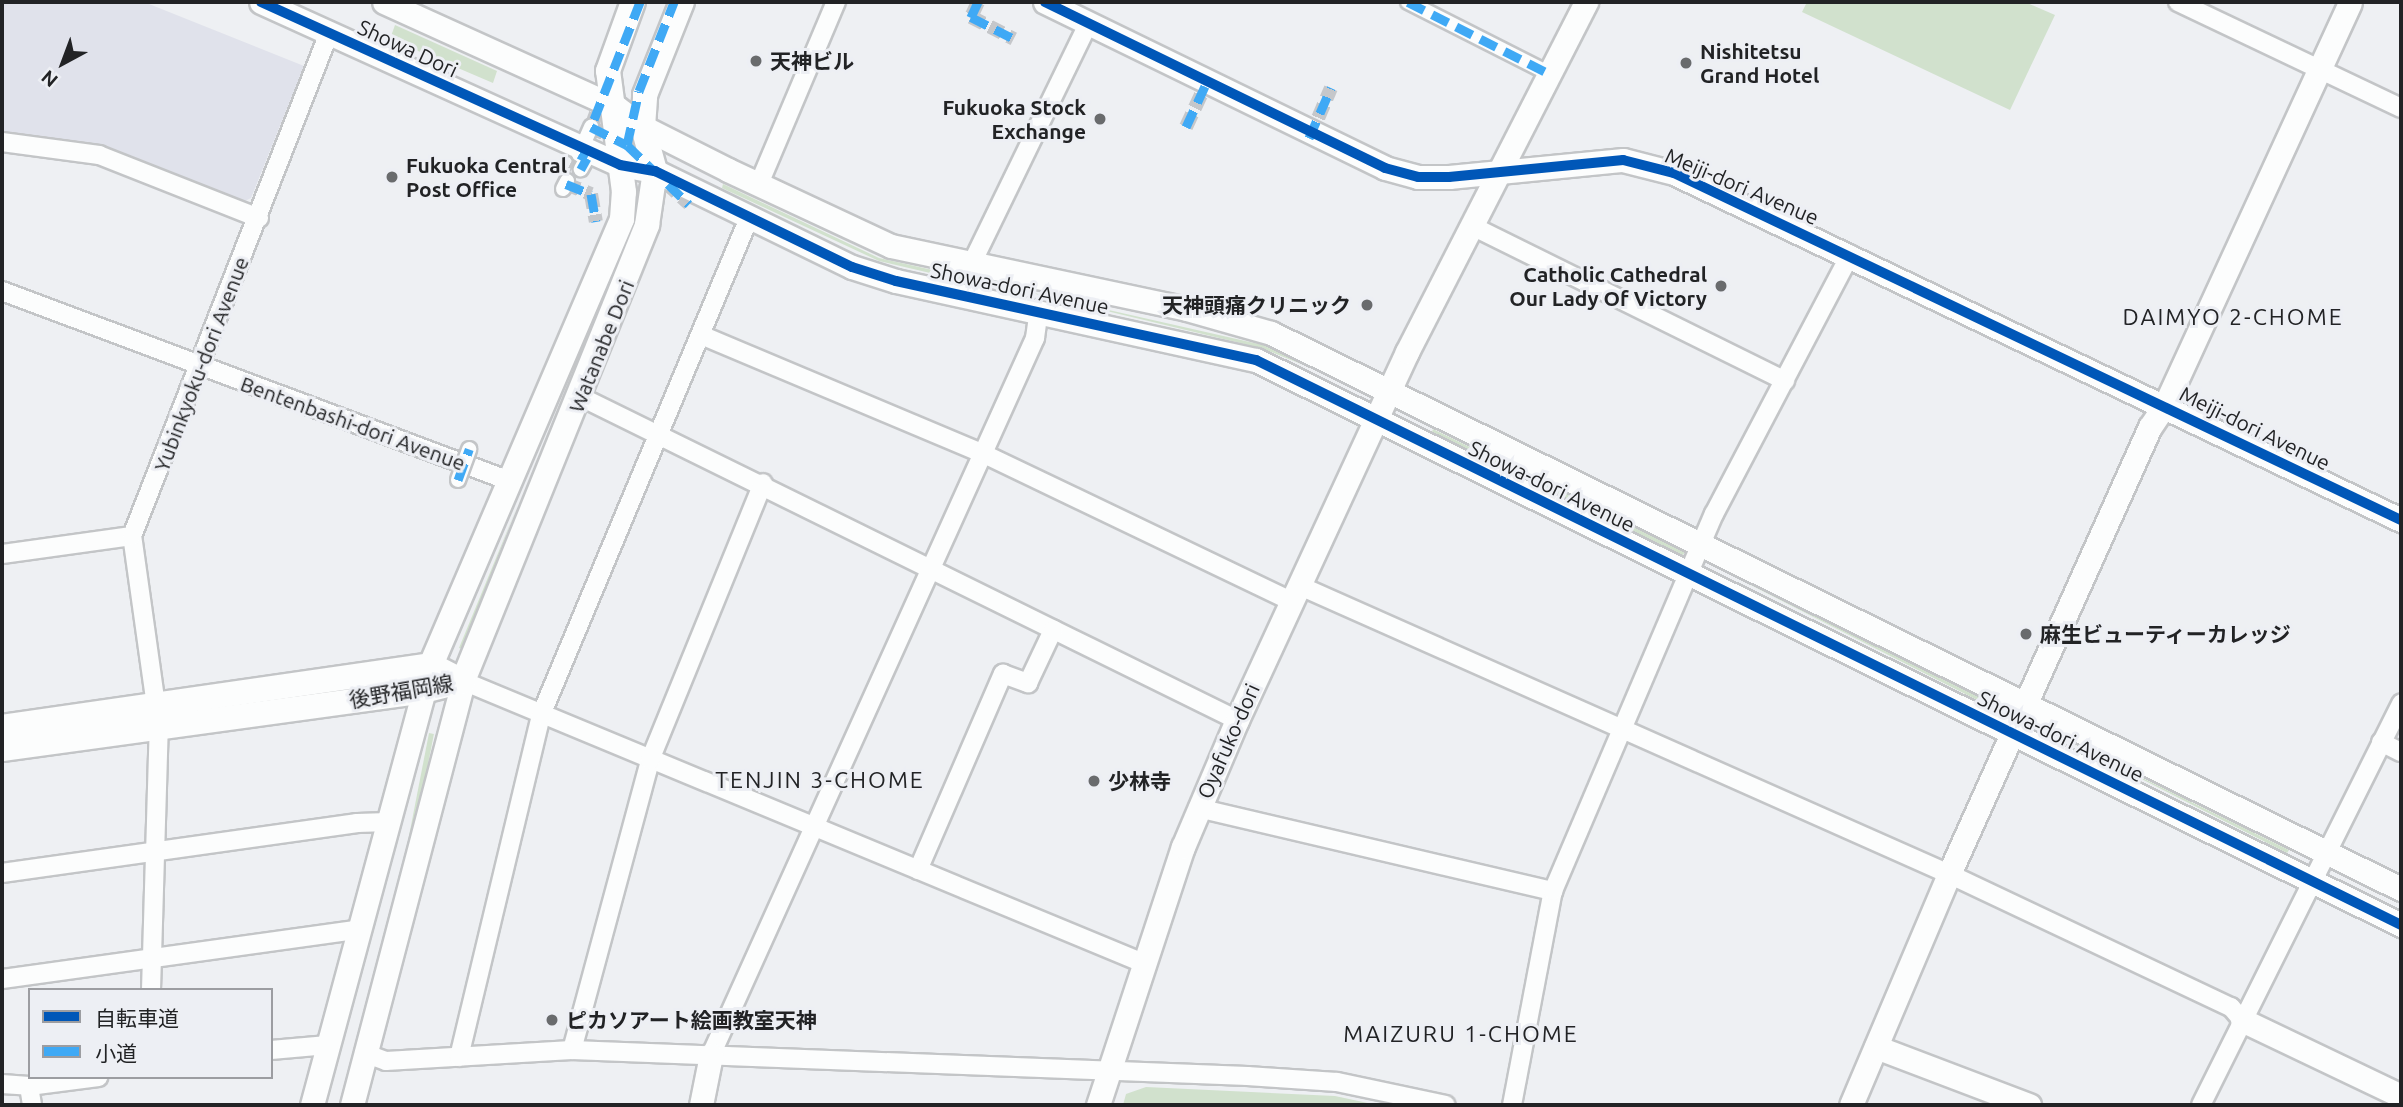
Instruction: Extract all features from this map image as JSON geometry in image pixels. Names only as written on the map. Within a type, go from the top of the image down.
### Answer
[{"type":"main road","name":"Watanabe Dori","points":[[430,665],[622,219],[615,107],[608,71],[633,2]]},
{"type":"main road","name":"Watanabe Dori","points":[[463,681],[581,397],[647,225],[654,171],[643,127],[645,94],[682,2]]},
{"type":"main road","name":"後野福岡線","points":[[2,749],[157,715],[430,665],[463,681]]},
{"type":"main road","name":"後野福岡線","points":[[2,727],[423,691],[463,681]]},
{"type":"street","name":"Showa Dori","points":[[261,2],[300,10],[329,33]]},
{"type":"street","name":"Showa-dori Avenue","points":[[384,2],[615,107],[643,127],[891,246],[1187,309],[1271,333],[2401,889]]},
{"type":"street","points":[[759,184],[836,2]]},
{"type":"street","name":"Meiji-dori Avenue","points":[[1045,2],[1385,168],[1418,177],[1623,160],[1674,173],[2165,405],[2401,520]]},
{"type":"street","points":[[1408,2],[1550,74]]},
{"type":"street","name":"Oyafuko-dori","points":[[1098,1105],[1143,963],[1198,808],[1375,419],[1586,2]]},
{"type":"street","points":[[2178,2],[2322,68],[2401,108]]},
{"type":"street","points":[[1851,1105],[1949,874],[2028,705],[2150,427],[2165,405],[2350,2]]},
{"type":"street","points":[[972,263],[1088,23]]},
{"type":"street","points":[[329,33],[620,165]]},
{"type":"street","name":"Yubinkyoku-dori Avenue","points":[[151,988],[157,715],[132,536],[259,218],[329,33]]},
{"type":"street","points":[[579,160],[591,127]]},
{"type":"street","points":[[2,142],[99,155],[259,218]]},
{"type":"street","name":"Showa-dori Avenue","points":[[620,165],[654,171],[840,261],[896,281],[1256,360],[2401,925]]},
{"type":"street","points":[[459,1057],[541,715],[662,435],[749,218]]},
{"type":"street","points":[[1474,227],[1785,381]]},
{"type":"street","points":[[1512,1105],[1553,891],[1702,544],[1850,255]]},
{"type":"street","name":"Bentenbashi-dori Avenue","points":[[7,292],[508,480]]},
{"type":"street","points":[[706,1104],[711,1055],[984,454],[1035,338],[1039,312]]},
{"type":"street","points":[[701,335],[984,454],[1294,593],[1624,729],[1949,874],[2231,1007],[2242,1020],[2401,1096]]},
{"type":"street","points":[[581,397],[762,483],[1237,720]]},
{"type":"street","points":[[458,481],[469,449]]},
{"type":"street","points":[[572,1050],[650,760],[762,483]]},
{"type":"street","points":[[2,554],[132,536]]},
{"type":"street","points":[[918,870],[1003,674],[1028,683],[1054,630]]},
{"type":"street","points":[[312,1105],[430,665]]},
{"type":"street","points":[[352,1105],[463,681],[1143,963]]},
{"type":"street","points":[[2201,1105],[2401,703]]},
{"type":"street","points":[[2381,743],[2401,752]]},
{"type":"street","points":[[1198,808],[1553,891]]},
{"type":"street","points":[[2,873],[357,823],[389,822]]},
{"type":"street","points":[[2,979],[361,929]]},
{"type":"street","points":[[273,1051],[328,1045]]},
{"type":"street","points":[[1876,1047],[2029,1105]]},
{"type":"street","points":[[364,1053],[386,1061],[572,1050],[1108,1070],[1337,1082],[1407,1101],[1446,1105]]},
{"type":"street","points":[[2,1084],[29,1086],[83,1079]]},
{"type":"street","points":[[29,1086],[32,1105]]},
{"type":"shaded area","points":[[2,2],[144,2],[304,66],[251,198],[243,202],[110,148],[2,133]]},
{"type":"green space","points":[[1807,2],[2025,2],[2055,15],[2010,110],[1802,12]]},
{"type":"green space","points":[[395,25],[497,71],[493,83],[390,39]]},
{"type":"green space","points":[[723,184],[879,258],[991,283],[990,287],[879,261],[722,188]]},
{"type":"green space","points":[[1007,287],[1263,345],[1326,374],[1261,348]]},
{"type":"green space","points":[[1433,429],[1685,552],[1682,556],[1431,435]]},
{"type":"green space","points":[[517,507],[462,649],[459,648]]},
{"type":"green space","points":[[1719,569],[1987,701],[1985,704]]},
{"type":"green space","points":[[429,733],[434,734],[362,1105],[357,1105]]},
{"type":"green space","points":[[2063,739],[2289,850],[2287,853]]},
{"type":"green space","points":[[1146,1087],[1335,1096],[1377,1105],[1123,1105],[1126,1094]]},
{"type":"tunnel","points":[[978,2],[971,17],[1014,39]]},
{"type":"tunnel","points":[[1186,127],[1205,86]]},
{"type":"tunnel","points":[[1310,137],[1331,88]]},
{"type":"tunnel","points":[[603,94],[591,127],[627,145],[651,168]]},
{"type":"tunnel","points":[[569,166],[573,168]]},
{"type":"tunnel","points":[[666,183],[689,204]]},
{"type":"tunnel","points":[[566,184],[591,194],[596,222]]},
{"type":"marked path","points":[[640,2],[591,127],[627,145],[652,169]]},
{"type":"marked path","points":[[627,145],[639,91],[674,2]]},
{"type":"marked path","points":[[978,2],[971,17],[1014,39]]},
{"type":"marked path","points":[[1408,2],[1550,74]]},
{"type":"marked path","points":[[1186,127],[1205,86]]},
{"type":"marked path","points":[[1309,138],[1331,88]]},
{"type":"marked path","points":[[579,154],[587,158],[581,169]]},
{"type":"marked path","points":[[566,184],[591,194],[596,222]]},
{"type":"marked path","points":[[668,184],[689,204]]},
{"type":"marked path","points":[[458,480],[469,449]]},
{"type":"cycle path","points":[[261,2],[620,165],[655,171],[852,267],[896,281],[1256,360],[2401,925]]},
{"type":"cycle path","points":[[1045,2],[1385,168],[1418,177],[1449,177],[1623,160],[1674,173],[2401,520]]},
{"type":"place","name":"天神ビル","points":[[756,61]]},
{"type":"place","name":"Nishitetsu Grand Hotel","points":[[1686,63]]},
{"type":"place","name":"Fukuoka Stock Exchange","points":[[1100,119]]},
{"type":"place","name":"Fukuoka Central Post Office","points":[[392,177]]},
{"type":"place","name":"Catholic Cathedral Our Lady Of Victory","points":[[1721,286]]},
{"type":"place","name":"天神頭痛クリニック","points":[[1367,305]]},
{"type":"place","name":"麻生ビューティーカレッジ","points":[[2026,634]]},
{"type":"place","name":"少林寺","points":[[1094,781]]},
{"type":"place","name":"ピカソアート絵画教室天神","points":[[552,1020]]},
{"type":"district","name":"DAIMYO 2-CHOME","points":[[2233,317]]},
{"type":"district","name":"TENJIN 3-CHOME","points":[[820,780]]},
{"type":"district","name":"MAIZURU 1-CHOME","points":[[1461,1034]]}]
